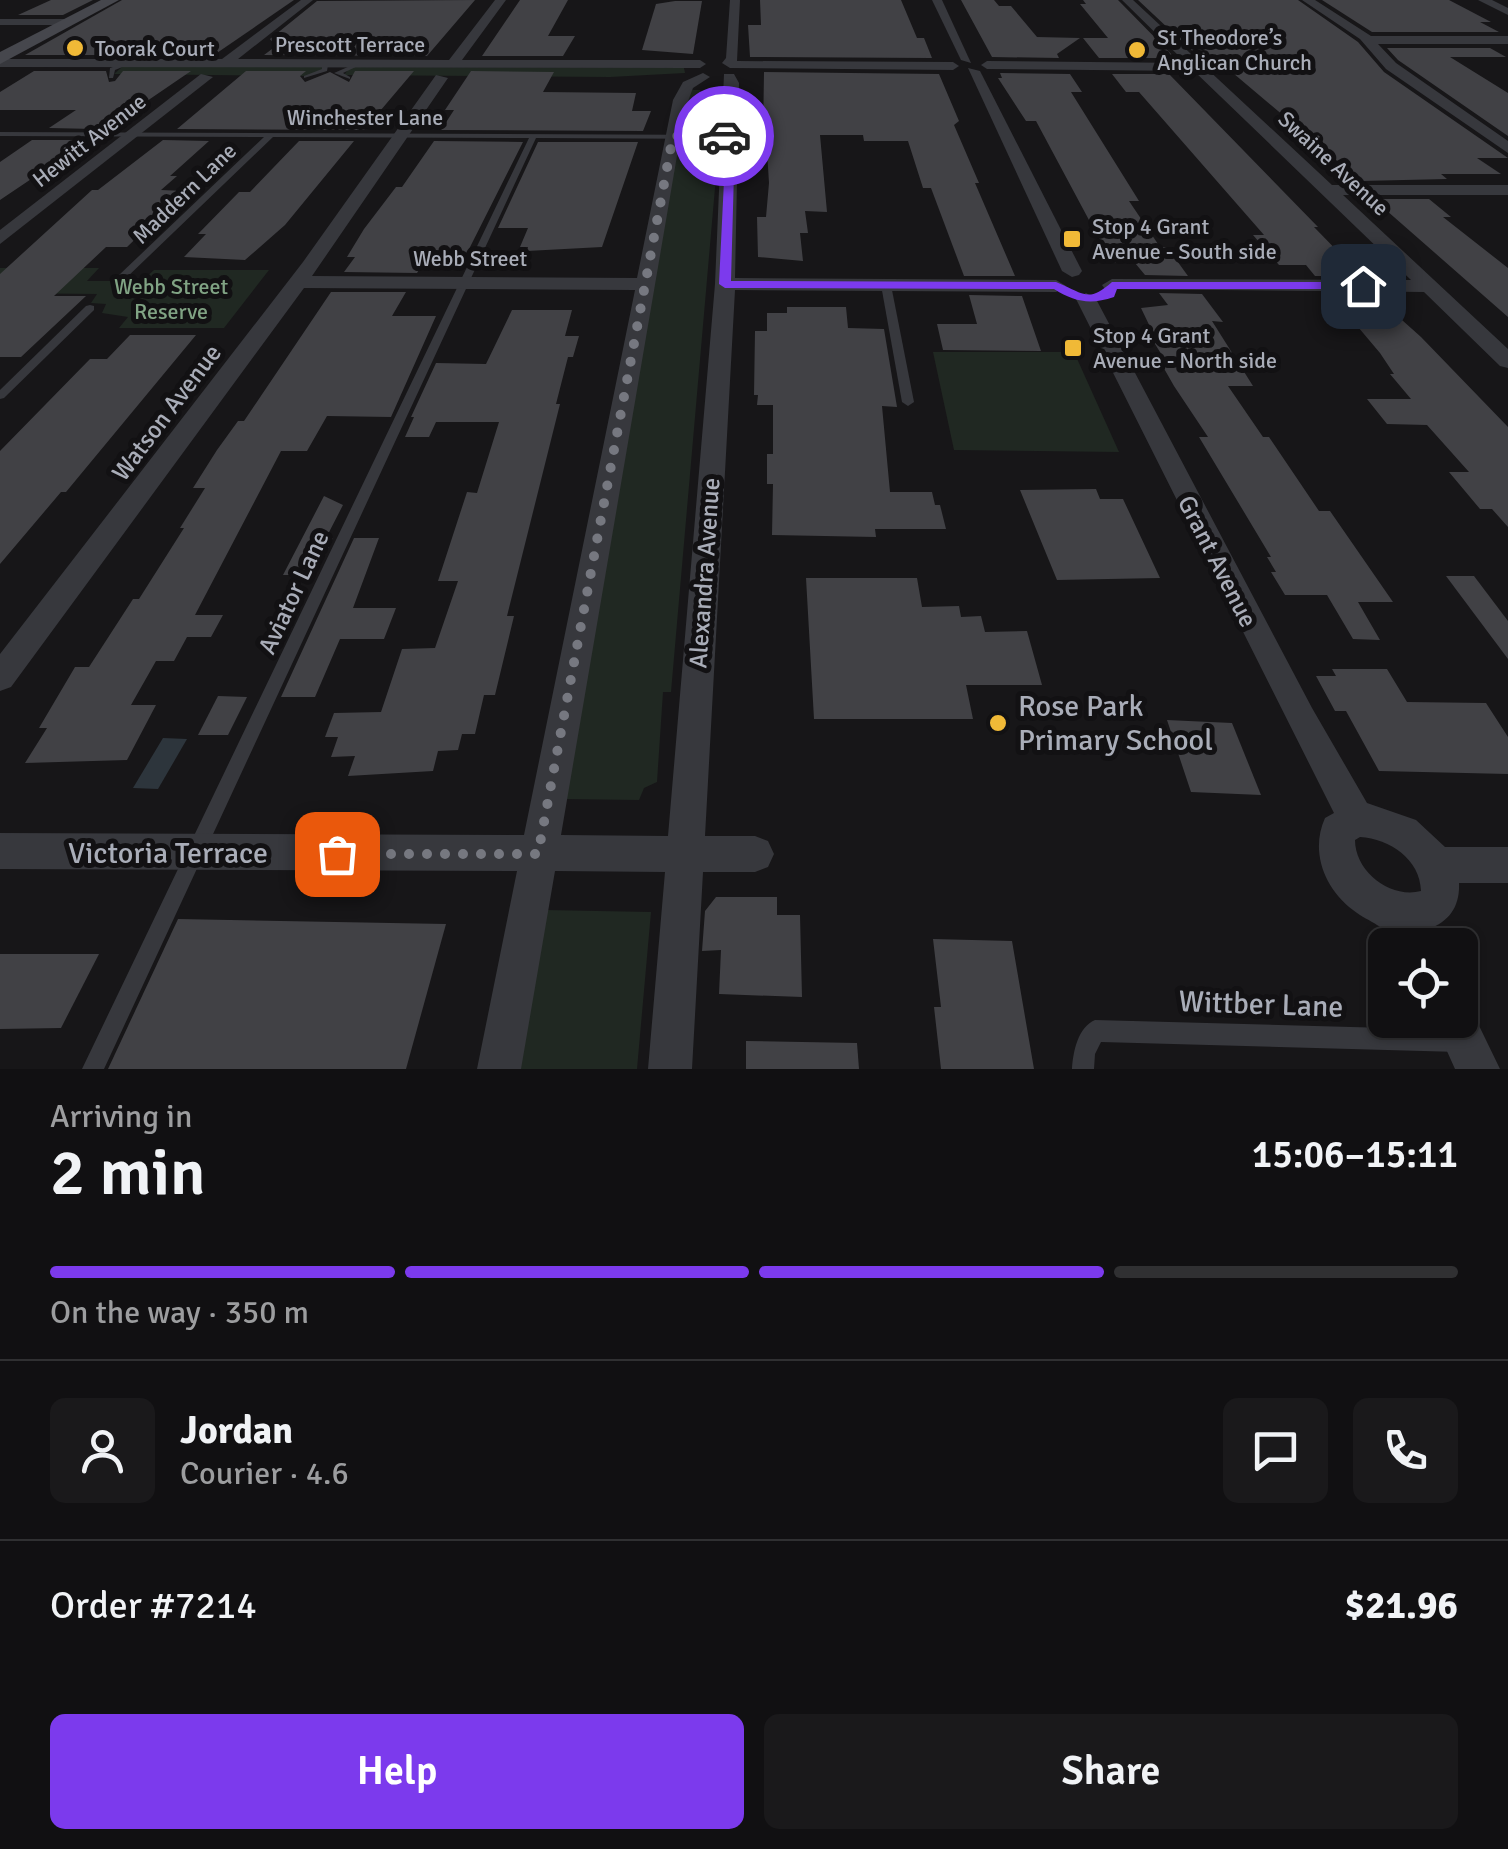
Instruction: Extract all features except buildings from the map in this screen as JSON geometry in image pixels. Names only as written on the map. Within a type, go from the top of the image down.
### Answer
[{"type":"main road","points":[[0,61],[112,0]]},
{"type":"street","points":[[224,64],[308,0]]},
{"type":"street","name":"Watson Avenue","points":[[0,678],[298,282],[400,134],[501,0]]},
{"type":"street","name":"Alexandra Avenue","points":[[499,1069],[673,136],[717,68],[735,0]]},
{"type":"street","points":[[937,0],[976,66],[1064,278],[1067,294],[1104,298],[1113,290],[1112,285]]},
{"type":"street","name":"Swaine Avenue","points":[[1127,0],[1508,362]]},
{"type":"street","points":[[1307,0],[1366,40],[1390,66],[1508,148]]},
{"type":"street","points":[[1483,0],[1508,12]]},
{"type":"street","points":[[0,22],[70,22]]},
{"type":"street","points":[[1366,40],[1508,40]]},
{"type":"street","name":"Prescott Terrace","points":[[0,61],[360,64],[678,82],[717,68]]},
{"type":"street","points":[[976,66],[1196,66]]},
{"type":"street","name":"Prescott Terrace","points":[[0,76],[348,78],[446,71],[976,66]]},
{"type":"street","name":"Alexandra Avenue","points":[[670,1069],[725,284],[732,83],[717,68]]},
{"type":"street","name":"Hewitt Avenue","points":[[0,239],[206,77]]},
{"type":"street","points":[[1327,190],[1508,190]]},
{"type":"street","points":[[725,284],[886,285],[1100,276],[1112,285],[1428,286]]},
{"type":"street","name":"Webb Street","points":[[298,282],[643,284]]},
{"type":"street","name":"Grant Avenue","points":[[1086,299],[1283,686],[1357,820]]},
{"type":"street","points":[[1357,820],[1391,825],[1416,842],[1436,866],[1440,896],[1433,907],[1419,912],[1408,928],[1361,892],[1336,858],[1334,843],[1338,830],[1357,820]]},
{"type":"street","name":"Victoria Terrace","points":[[0,852],[755,854]]},
{"type":"street","points":[[1436,866],[1508,865]]},
{"type":"lane","points":[[110,77],[112,69],[130,62]]},
{"type":"lane","points":[[306,78],[325,70],[326,66],[317,64]]},
{"type":"lane","points":[[348,78],[337,74],[360,64]]},
{"type":"lane","name":"Winchester Lane","points":[[0,134],[730,136]]},
{"type":"lane","name":"Maddern Lane","points":[[122,278],[272,134]]},
{"type":"lane","name":"Aviator Lane","points":[[93,1069],[534,136]]},
{"type":"lane","points":[[886,285],[908,402]]},
{"type":"lane","points":[[0,396],[90,308]]},
{"type":"lane","name":"Wittber Lane","points":[[1083,1069],[1084,1052],[1095,1031],[1466,1044]]},
{"type":"green space","points":[[122,67],[323,69],[308,76],[114,74]]},
{"type":"green space","points":[[350,67],[684,68],[685,73],[610,77],[344,75]]},
{"type":"green space","points":[[687,90],[700,90],[700,94],[724,91],[719,132],[681,132]]},
{"type":"green space","points":[[678,140],[719,142],[671,692],[663,692],[657,782],[644,788],[639,800],[563,799]]},
{"type":"green space","name":"Webb Street Reserve","points":[[0,268],[99,268],[87,281],[142,281],[154,270],[269,270],[224,328],[119,328],[128,317],[102,313],[106,304],[91,303],[97,294],[0,293]]},
{"type":"green space","points":[[933,352],[1074,352],[1119,452],[954,450]]},
{"type":"green space","points":[[545,910],[651,912],[637,1069],[517,1069]]},
{"type":"shaded area","points":[[163,738],[187,739],[158,789],[133,788]]},
{"type":"way so far","points":[[337,854],[538,854],[673,136],[724,136]]},
{"type":"place","name":"Toorak Court","points":[[75,48]]},
{"type":"place","name":"St Theodore’s Anglican Church","points":[[1137,50]]},
{"type":"place","name":"Stop 4 Grant Avenue - South side","points":[[1072,239]]},
{"type":"place","name":"Stop 4 Grant Avenue - North side","points":[[1073,348]]},
{"type":"place","name":"Rose Park Primary School","points":[[998,723]]},
{"type":"route","points":[[724,136],[730,136],[725,284],[1056,286],[1076,297],[1096,299],[1110,294],[1112,285],[1363,286]]}]
